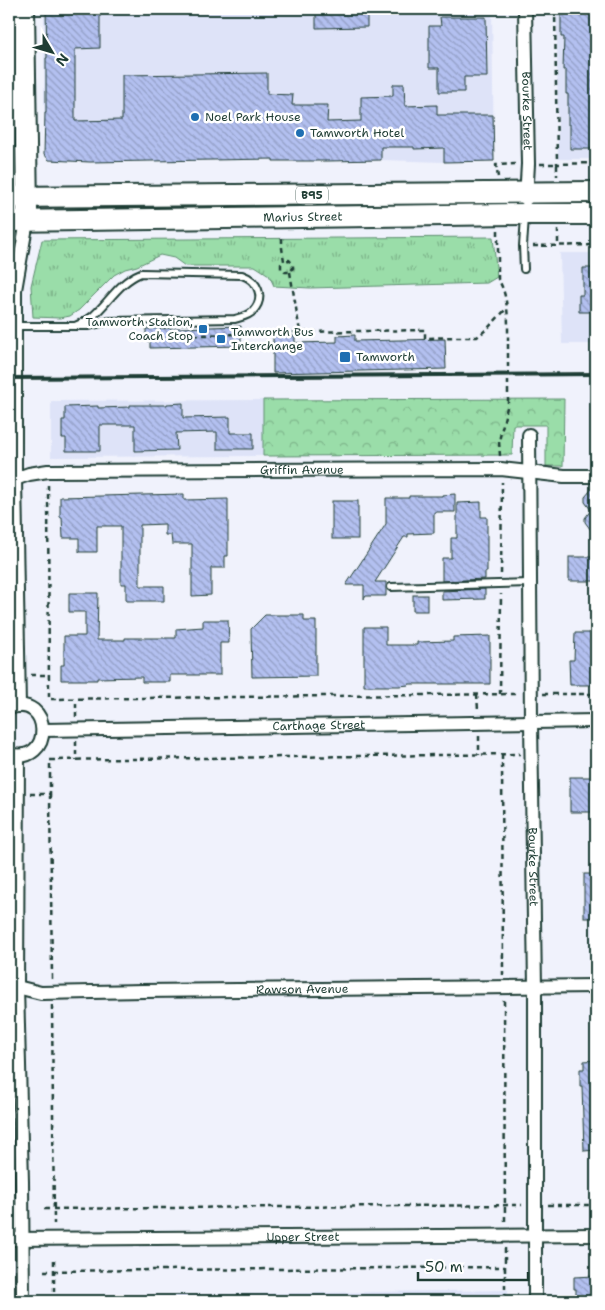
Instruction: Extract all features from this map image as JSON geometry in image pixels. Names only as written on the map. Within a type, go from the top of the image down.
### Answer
[{"type":"main road","points":[[18,221],[24,9]]},
{"type":"main road","name":"Marius Street","points":[[18,198],[596,192]]},
{"type":"main road","name":"Marius Street","points":[[18,221],[596,214]]},
{"type":"street","name":"Bourke Street","points":[[525,9],[528,164],[525,214]]},
{"type":"street","points":[[18,221],[12,479],[14,707],[26,707],[33,710],[42,723],[43,730],[39,745],[33,751],[26,754],[13,755],[13,986],[23,1239],[23,1301]]},
{"type":"street","points":[[9,259],[15,290]]},
{"type":"street","name":"Bourke Street","points":[[529,435],[535,986],[535,1301]]},
{"type":"street","name":"Griffin Avenue","points":[[12,479],[29,474],[58,471],[501,469],[564,476],[596,476]]},
{"type":"street","name":"Carthage Street","points":[[43,730],[596,721]]},
{"type":"street","name":"Rawson Avenue","points":[[13,986],[41,993],[52,993],[596,986]]},
{"type":"street","name":"Upper Street","points":[[9,1239],[596,1235]]},
{"type":"lane","points":[[524,268],[525,214]]},
{"type":"lane","points":[[15,326],[75,326],[88,326],[110,321],[235,319],[248,315],[253,311],[259,299],[259,292],[254,281],[242,275],[141,273],[124,282],[93,316],[75,326]]},
{"type":"lane","points":[[391,587],[530,583]]},
{"type":"path","points":[[555,9],[557,171]]},
{"type":"path","points":[[552,164],[596,163]]},
{"type":"path","points":[[498,172],[496,165],[503,164]]},
{"type":"path","points":[[558,235],[558,245]]},
{"type":"path","points":[[498,236],[498,279],[501,284],[508,318],[508,403],[499,441],[500,456]]},
{"type":"path","points":[[282,238],[284,261],[281,264],[281,269],[285,272],[290,272]]},
{"type":"path","points":[[539,246],[596,245]]},
{"type":"path","points":[[284,261],[289,260],[293,264],[290,272],[300,332]]},
{"type":"path","points":[[140,337],[425,330],[425,338],[477,337],[507,308]]},
{"type":"path","points":[[48,481],[49,699],[515,694]]},
{"type":"path","points":[[30,675],[49,675]]},
{"type":"path","points":[[477,694],[478,710]]},
{"type":"path","points":[[549,694],[596,694]]},
{"type":"path","points":[[76,699],[76,717]]},
{"type":"path","points":[[76,740],[76,760]]},
{"type":"path","points":[[479,755],[480,744]]},
{"type":"path","points":[[54,1224],[50,760],[531,754]]},
{"type":"path","points":[[502,755],[505,1301]]},
{"type":"path","points":[[30,794],[50,794]]},
{"type":"path","points":[[552,1205],[596,1205]]},
{"type":"path","points":[[44,1209],[536,1206]]},
{"type":"path","points":[[54,1260],[54,1301]]},
{"type":"path","points":[[44,1271],[505,1267]]},
{"type":"shaded area","points":[[44,9],[492,9],[494,161],[273,161],[268,159],[90,162],[44,154]]},
{"type":"shaded area","points":[[557,9],[596,9],[596,159],[558,159]]},
{"type":"shaded area","points":[[560,253],[596,253],[596,344],[562,344]]},
{"type":"shaded area","points":[[263,400],[263,456],[51,457],[51,401]]},
{"type":"shaded area","points":[[508,1290],[508,1301],[58,1301],[58,1297]]},
{"type":"green space","points":[[493,237],[497,277],[487,283],[310,288],[274,286],[269,275],[255,266],[185,266],[174,258],[160,255],[114,275],[79,310],[70,316],[60,318],[33,317],[31,286],[42,240]]},
{"type":"green space","points":[[564,399],[563,466],[546,466],[546,425],[513,425],[512,455],[263,456],[263,400]]},
{"type":"building","points":[[46,9],[95,9],[95,12],[100,12],[100,48],[75,49],[75,121],[122,120],[122,75],[267,73],[267,94],[293,95],[292,105],[328,105],[327,122],[361,121],[361,97],[393,96],[393,84],[404,84],[405,106],[437,105],[437,115],[493,115],[494,161],[444,162],[444,148],[414,149],[414,147],[381,147],[381,160],[273,161],[273,159],[90,162],[49,160],[44,154],[47,58]]},
{"type":"building","points":[[316,9],[367,9],[367,27],[316,28]]},
{"type":"building","points":[[561,9],[596,9],[596,33],[592,33],[592,56],[596,56],[596,149],[570,149],[566,70],[563,70],[564,37],[561,37]]},
{"type":"building","points":[[440,17],[486,17],[487,77],[464,77],[464,92],[439,92],[439,68],[429,68],[429,26],[441,26]]},
{"type":"building","points":[[583,268],[596,268],[596,312],[579,312],[579,295],[583,295]]},
{"type":"building","name":"Tamworth Bus Interchange","points":[[241,326],[241,346],[150,348],[150,341],[146,341],[146,329]]},
{"type":"building","name":"Tamworth","points":[[355,335],[355,341],[445,339],[446,369],[273,373],[273,336],[295,336],[295,343],[337,342],[337,336]]},
{"type":"building","points":[[183,403],[183,418],[230,417],[230,433],[253,433],[253,449],[217,449],[217,432],[176,433],[177,450],[135,451],[135,425],[100,425],[100,451],[66,451],[66,438],[62,438],[62,420],[65,420],[65,407],[130,407],[130,405]]},
{"type":"building","points":[[596,484],[596,537],[585,522],[585,518],[591,510],[585,502],[585,497]]},
{"type":"building","points":[[184,494],[184,500],[228,499],[228,556],[225,556],[225,568],[211,568],[211,595],[192,596],[192,544],[172,544],[171,535],[165,535],[165,524],[140,525],[140,586],[164,586],[164,601],[126,601],[126,584],[121,584],[121,526],[97,526],[97,552],[79,552],[79,538],[63,538],[60,497]]},
{"type":"building","points":[[455,494],[455,512],[434,512],[434,533],[408,534],[408,537],[404,537],[375,582],[386,582],[386,596],[366,596],[364,599],[364,585],[346,585],[386,524],[386,498]]},
{"type":"building","points":[[332,501],[358,501],[358,539],[332,539]]},
{"type":"building","points":[[481,502],[481,517],[487,517],[487,572],[485,572],[485,579],[442,581],[442,558],[451,558],[451,538],[457,538],[457,503]]},
{"type":"building","points":[[569,557],[596,557],[596,581],[569,581]]},
{"type":"building","points":[[485,589],[485,599],[442,600],[442,591]]},
{"type":"building","points":[[69,593],[98,593],[97,640],[176,638],[176,629],[203,627],[203,620],[228,620],[229,643],[220,643],[220,675],[170,675],[170,682],[142,682],[142,677],[61,680],[61,665],[64,665],[64,636],[85,636],[85,612],[69,612]]},
{"type":"building","points":[[413,595],[427,595],[427,611],[413,611]]},
{"type":"building","points":[[265,615],[304,615],[304,621],[316,621],[316,676],[252,677],[251,629]]},
{"type":"building","points":[[364,627],[386,627],[386,645],[417,645],[417,642],[453,641],[453,637],[490,636],[490,684],[364,686]]},
{"type":"building","points":[[575,633],[596,633],[596,685],[570,685],[569,660],[574,660]]},
{"type":"building","points":[[570,777],[596,777],[596,812],[570,812]]},
{"type":"building","points":[[584,874],[596,874],[596,918],[584,918]]},
{"type":"building","points":[[596,1060],[596,1150],[584,1151],[580,1069],[584,1069],[584,1061]]},
{"type":"building","points":[[595,1276],[596,1301],[576,1301],[574,1277]]},
{"type":"railway","points":[[9,378],[596,374]]},
{"type":"place","name":"Noel Park House","points":[[195,117]]},
{"type":"place","name":"Tamworth Hotel","points":[[300,133]]},
{"type":"place","name":"Tamworth Station, Coach Stop","points":[[203,329]]},
{"type":"place","name":"Tamworth Bus Interchange","points":[[221,339]]},
{"type":"place","name":"Tamworth","points":[[345,357]]}]
